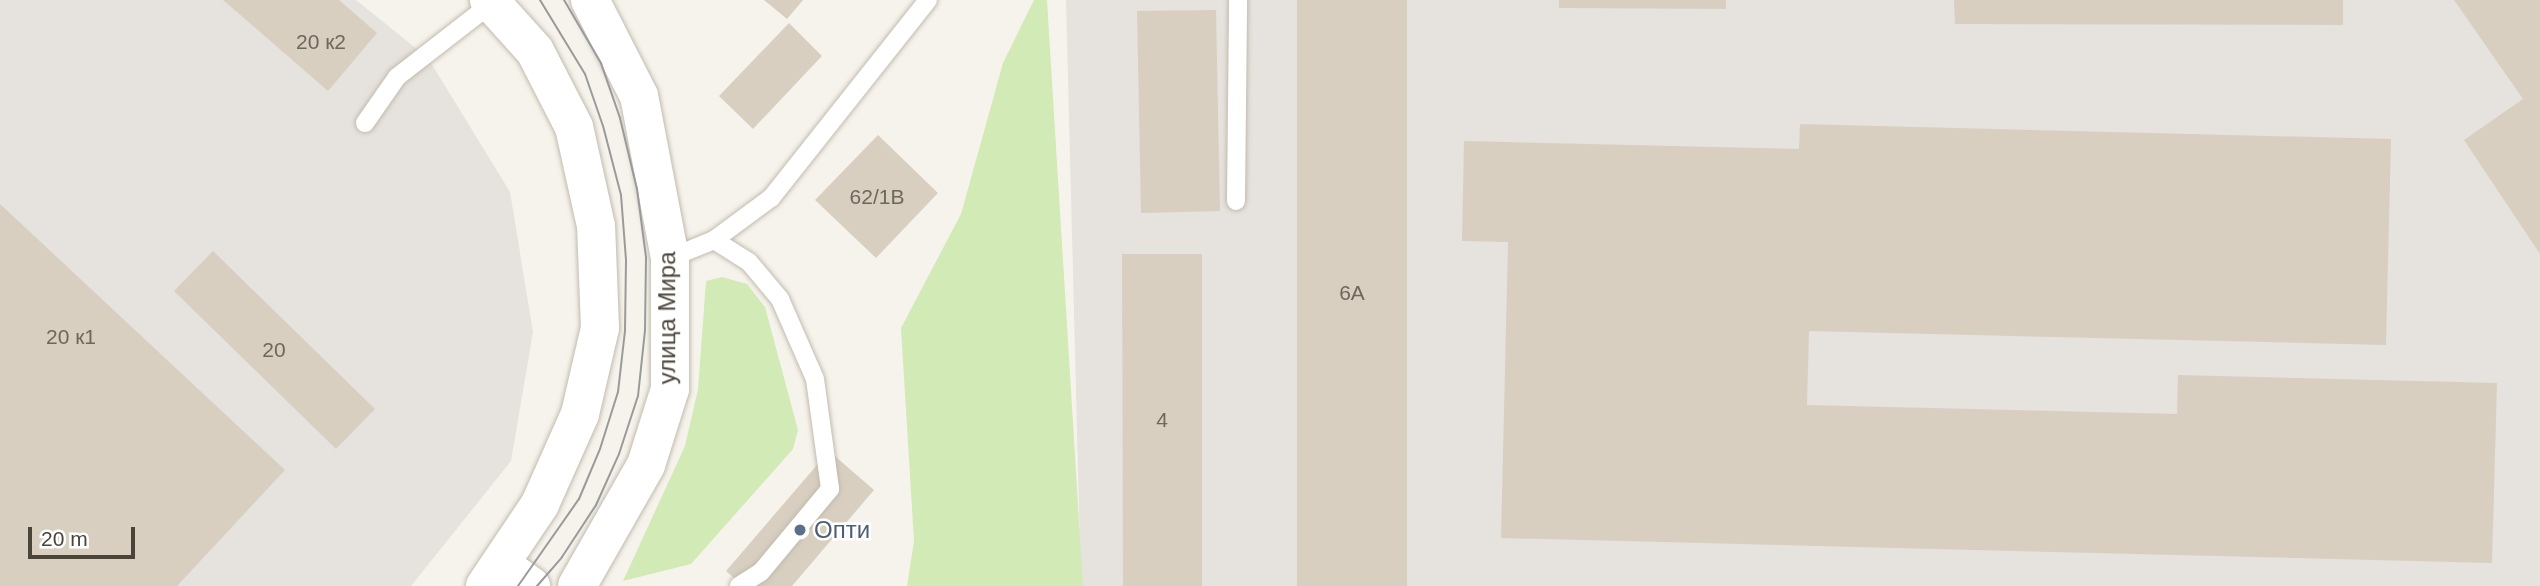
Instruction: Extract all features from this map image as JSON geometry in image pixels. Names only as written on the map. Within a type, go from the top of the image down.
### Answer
[{"type":"street","name":"улица Мира","points":[[577,586],[646,465],[670,389],[670,258],[639,96],[590,0]]},
{"type":"street","points":[[490,2],[535,51],[574,127],[596,226],[600,328],[580,414],[506,579]]},
{"type":"lane","points":[[670,258],[714,240],[771,198],[928,0]]},
{"type":"lane","points":[[1236,201],[1238,0]]},
{"type":"lane","points":[[365,123],[397,77],[490,2]]},
{"type":"lane","points":[[714,240],[749,261],[780,299],[815,379],[830,489],[761,572],[739,586]]},
{"type":"shaded area","points":[[0,0],[356,0],[428,58],[510,192],[533,332],[511,461],[411,586],[0,586]]},
{"type":"shaded area","points":[[1066,0],[2540,0],[2540,586],[1081,586]]},
{"type":"green space","points":[[1034,0],[1047,0],[1083,586],[907,586],[914,541],[901,328],[961,214],[1003,63]]},
{"type":"green space","points":[[722,277],[747,284],[765,307],[798,430],[793,449],[691,564],[623,581],[685,446],[698,389],[706,281]]},
{"type":"building","points":[[223,0],[339,0],[377,33],[328,91]]},
{"type":"building","points":[[764,0],[803,0],[787,19]]},
{"type":"building","points":[[1297,0],[1407,0],[1407,586],[1297,586]]},
{"type":"building","points":[[1559,0],[1726,0],[1726,9],[1559,8]]},
{"type":"building","points":[[1954,0],[2343,0],[2343,25],[1955,24]]},
{"type":"building","points":[[2454,0],[2540,0],[2540,254],[2464,140],[2523,99]]},
{"type":"building","points":[[1216,10],[1220,211],[1141,213],[1137,11]]},
{"type":"building","points":[[789,23],[822,56],[753,129],[719,96]]},
{"type":"building","points":[[1800,124],[2391,139],[2386,345],[1809,331],[1807,405],[2177,414],[2178,375],[2497,383],[2492,563],[1501,538],[1508,242],[1462,241],[1464,141],[1799,149]]},
{"type":"building","points":[[878,135],[938,193],[876,258],[815,200]]},
{"type":"building","points":[[0,204],[285,470],[177,586],[0,586]]},
{"type":"building","points":[[213,251],[375,409],[336,449],[174,291]]},
{"type":"building","points":[[1122,254],[1202,254],[1202,586],[1123,586]]},
{"type":"building","name":"Опти","points":[[829,451],[874,490],[792,586],[743,586],[726,571]]},
{"type":"tram line","points":[[518,586],[579,499],[600,449],[618,392],[625,331],[626,260],[621,195],[603,126],[585,74],[540,0]]},
{"type":"tram line","points":[[537,586],[562,557],[596,505],[619,454],[638,396],[645,330],[646,257],[637,189],[620,118],[601,63],[564,0]]},
{"type":"place","name":"Опти","points":[[800,530]]}]
